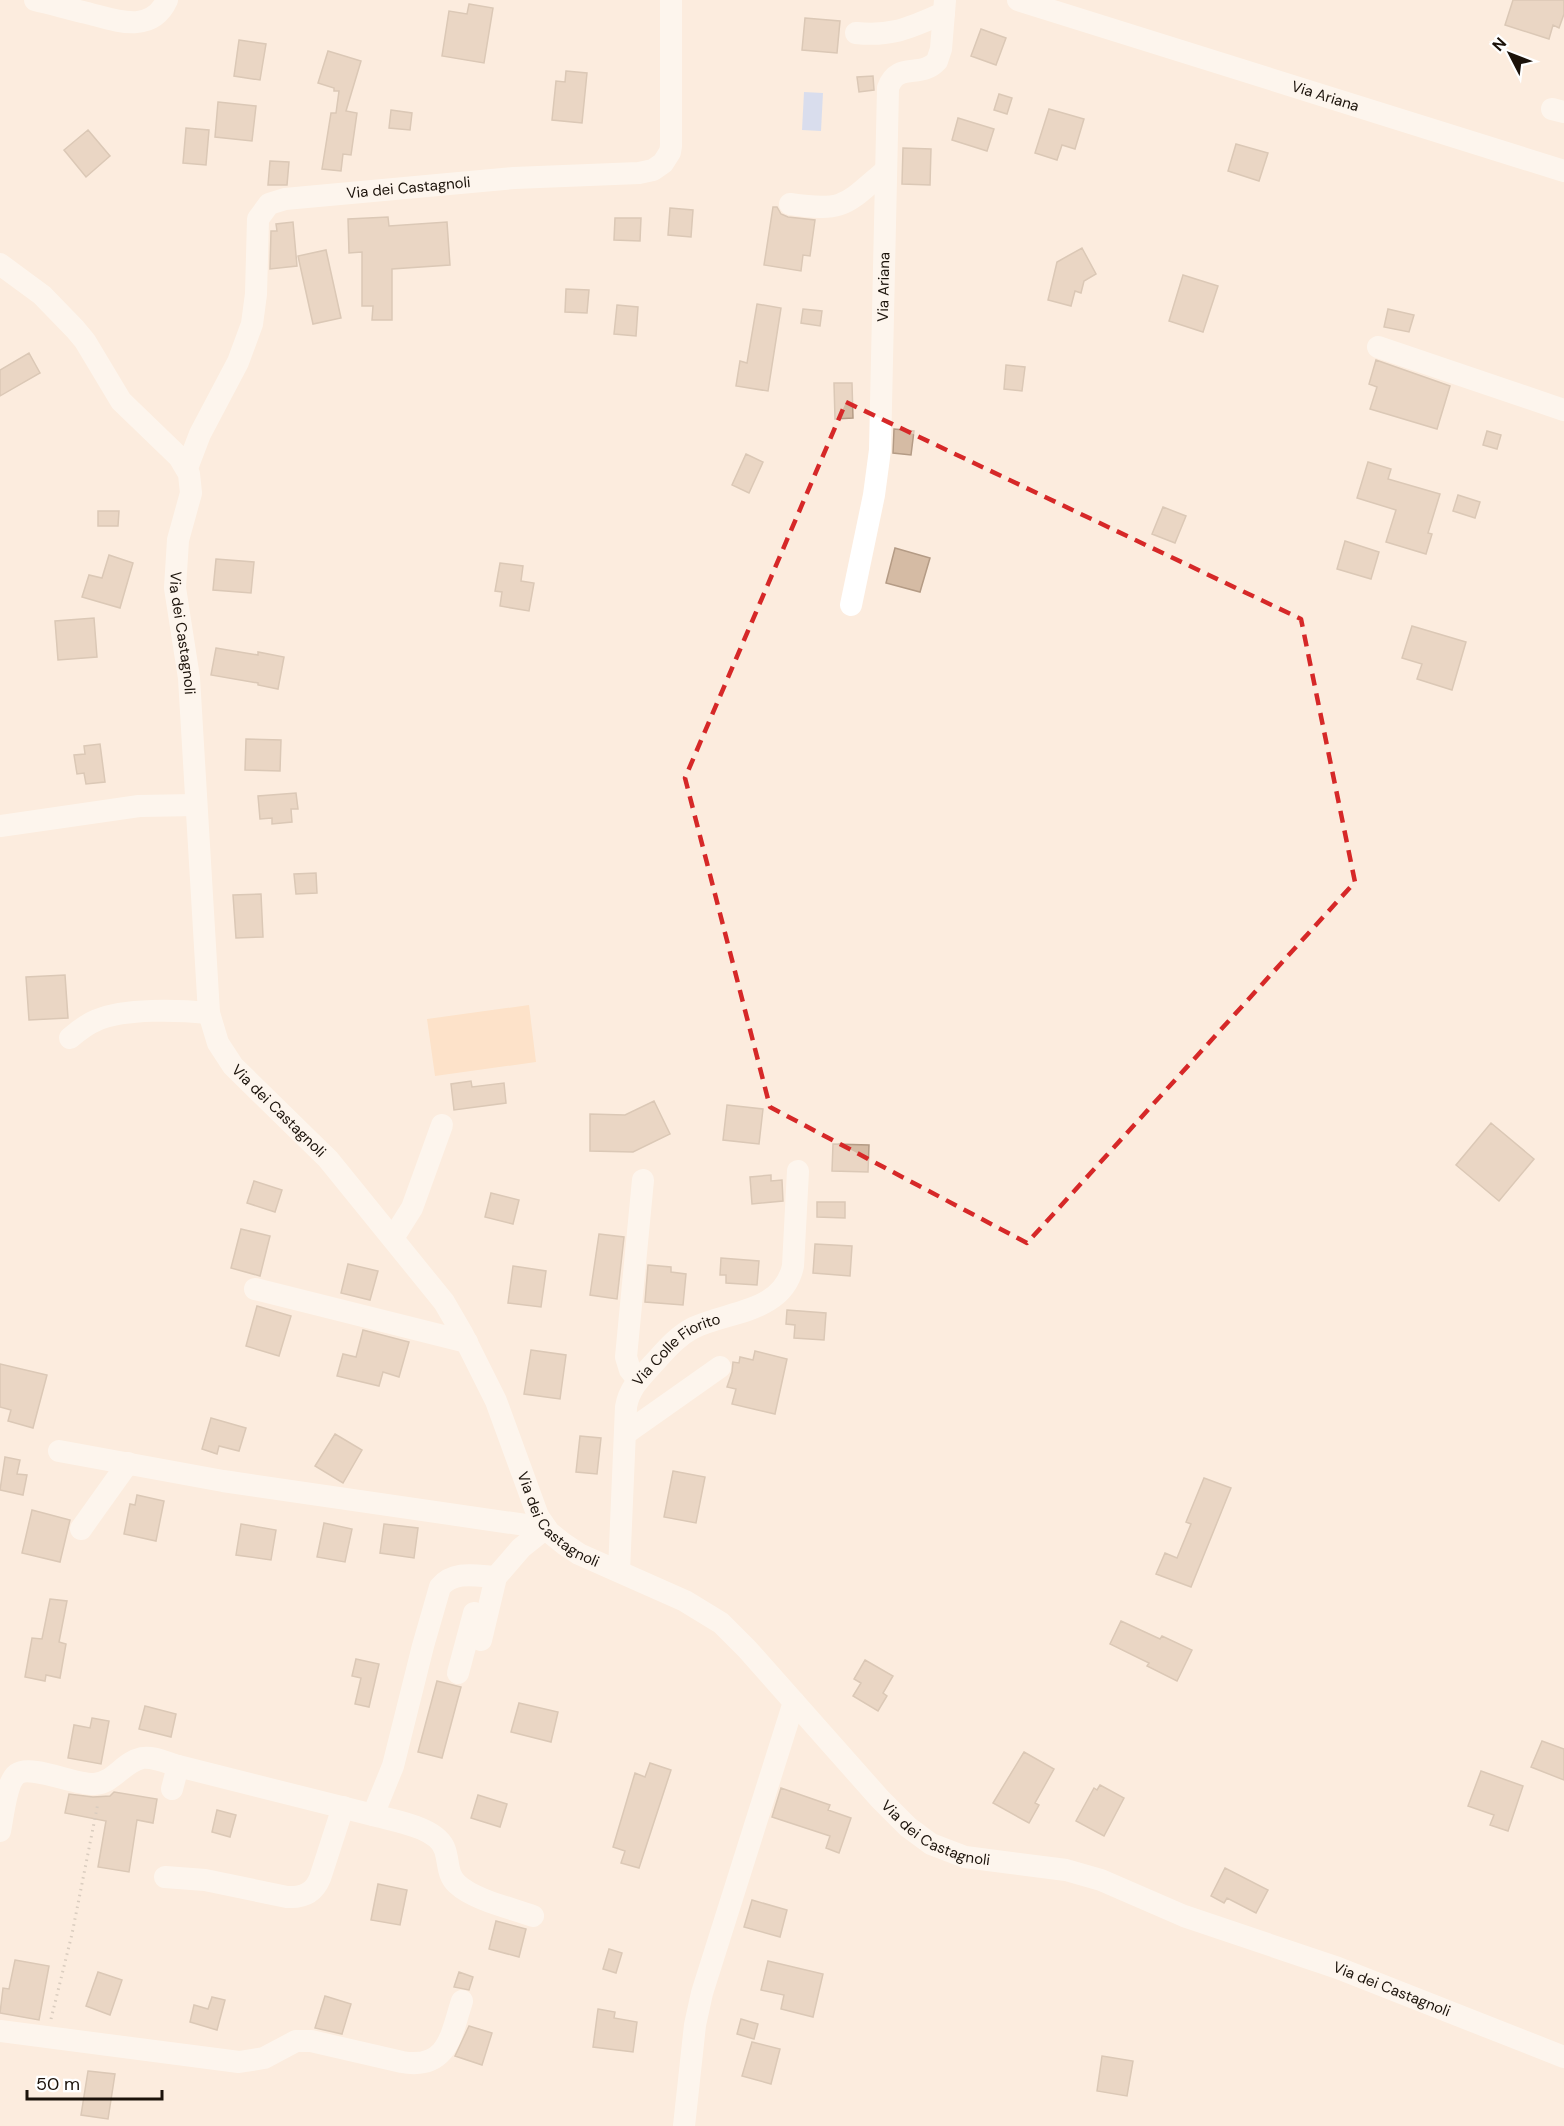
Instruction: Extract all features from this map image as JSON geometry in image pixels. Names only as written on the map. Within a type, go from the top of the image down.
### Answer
[{"type":"street","points":[[35,0],[132,23],[154,17],[167,0]]},
{"type":"street","name":"Via dei Castagnoli","points":[[671,0],[671,146],[670,153],[663,163],[653,170],[514,178],[285,199],[274,201],[265,207],[256,226],[256,294],[252,324],[235,368],[200,434],[187,468],[191,493],[177,551],[175,588],[189,678],[209,1013],[218,1043],[233,1066],[328,1159],[444,1302],[467,1342],[503,1416],[531,1499],[546,1528],[572,1550],[685,1601],[714,1617],[747,1649],[889,1808],[915,1832],[941,1849],[975,1859],[1058,1869],[1101,1880],[1184,1916],[1349,1972],[1564,2057]]},
{"type":"street","name":"Via Ariana","points":[[1018,0],[1564,171]]},
{"type":"street","points":[[856,33],[878,35],[892,33],[944,7]]},
{"type":"street","name":"Via Ariana","points":[[851,605],[874,495],[879,458],[887,94],[890,82],[897,74],[924,70],[937,61],[941,49],[944,7]]},
{"type":"street","points":[[790,204],[822,208],[835,207],[856,196],[886,170]]},
{"type":"street","points":[[0,264],[42,295],[71,324],[85,341],[121,401],[175,453],[187,468]]},
{"type":"street","points":[[1378,347],[1564,409]]},
{"type":"street","points":[[0,826],[139,806],[196,805]]},
{"type":"street","points":[[70,1038],[88,1024],[111,1016],[171,1010],[209,1013]]},
{"type":"street","points":[[393,1238],[412,1208],[442,1125]]},
{"type":"street","name":"Via Colle Fiorito","points":[[619,1571],[628,1397],[638,1380],[672,1343],[688,1331],[760,1305],[782,1289],[793,1266],[798,1171]]},
{"type":"street","points":[[638,1380],[630,1370],[626,1357],[643,1180]]},
{"type":"street","points":[[255,1288],[467,1342]]},
{"type":"street","points":[[625,1434],[720,1367]]},
{"type":"street","points":[[59,1451],[269,1488],[546,1528]]},
{"type":"street","points":[[81,1529],[128,1463]]},
{"type":"street","points":[[458,1673],[480,1597],[521,1548],[546,1528]]},
{"type":"street","points":[[374,1815],[393,1766],[440,1587],[452,1577],[496,1577]]},
{"type":"street","points":[[481,1640],[496,1577]]},
{"type":"street","points":[[684,2126],[695,2025],[702,1992],[794,1702]]},
{"type":"street","points":[[0,1831],[9,1789],[18,1773],[28,1770],[78,1783],[102,1783],[141,1758],[154,1759],[374,1815],[432,1834],[442,1844],[451,1876],[461,1888],[473,1895],[533,1916]]},
{"type":"street","points":[[172,1789],[178,1766]]},
{"type":"street","points":[[165,1877],[205,1880],[287,1897],[308,1894],[318,1884],[343,1807]]},
{"type":"street","points":[[0,2031],[239,2062],[264,2058],[296,2041],[311,2041],[418,2064],[431,2061],[442,2053],[462,2001]]},
{"type":"path","points":[[46,2038],[72,1934],[102,1783]]},
{"type":"highlighted area","points":[[846,402],[1301,619],[1355,882],[1027,1243],[770,1107],[685,778]]},
{"type":"shaded area","points":[[529,1005],[536,1062],[435,1076],[427,1019]]},
{"type":"water","points":[[804,92],[823,93],[821,131],[802,130]]},
{"type":"building","points":[[1513,0],[1564,0],[1564,14],[1559,28],[1553,25],[1549,39],[1505,25]]},
{"type":"building","points":[[469,4],[493,8],[484,63],[442,56],[449,11],[467,14]]},
{"type":"building","points":[[805,18],[840,21],[837,53],[802,50]]},
{"type":"building","points":[[981,29],[1006,38],[996,65],[971,56]]},
{"type":"building","points":[[239,40],[266,44],[260,80],[234,76]]},
{"type":"building","points":[[328,51],[361,61],[346,111],[357,113],[351,155],[343,154],[341,171],[322,169],[331,113],[336,113],[339,91],[318,83]]},
{"type":"building","points":[[566,71],[587,73],[582,123],[552,120],[556,81],[565,82]]},
{"type":"building","points":[[873,76],[874,90],[859,92],[857,77]]},
{"type":"building","points":[[999,94],[1012,98],[1007,114],[994,110]]},
{"type":"building","points":[[218,102],[256,106],[252,141],[215,137]]},
{"type":"building","points":[[1049,109],[1084,119],[1075,149],[1062,145],[1057,160],[1035,153]]},
{"type":"building","points":[[391,110],[412,113],[410,130],[389,128]]},
{"type":"building","points":[[958,118],[994,129],[987,151],[952,140]]},
{"type":"building","points":[[186,128],[209,130],[206,165],[183,163]]},
{"type":"building","points":[[88,130],[110,156],[86,177],[64,150]]},
{"type":"building","points":[[1236,144],[1268,153],[1259,181],[1228,171]]},
{"type":"building","points":[[903,148],[931,149],[930,185],[902,184]]},
{"type":"building","points":[[270,161],[289,162],[287,185],[268,185]]},
{"type":"building","points":[[773,207],[777,207],[781,214],[788,217],[815,220],[810,256],[803,255],[801,271],[764,265]]},
{"type":"building","points":[[670,208],[693,210],[691,237],[668,235]]},
{"type":"building","points":[[388,217],[389,226],[447,222],[450,265],[392,269],[392,320],[372,320],[373,306],[362,306],[362,252],[349,253],[348,219]]},
{"type":"building","points":[[615,218],[641,218],[640,241],[614,240]]},
{"type":"building","points":[[293,222],[297,266],[270,269],[271,231],[277,231],[276,224]]},
{"type":"building","points":[[1082,248],[1096,274],[1084,281],[1081,293],[1075,291],[1071,306],[1048,300],[1057,262]]},
{"type":"building","points":[[326,250],[341,318],[313,324],[298,256]]},
{"type":"building","points":[[1183,275],[1218,286],[1203,332],[1169,321]]},
{"type":"building","points":[[566,289],[589,290],[587,313],[565,312]]},
{"type":"building","points":[[757,304],[781,308],[768,391],[736,386],[740,361],[747,363]]},
{"type":"building","points":[[617,305],[638,307],[636,336],[614,334]]},
{"type":"building","points":[[803,309],[822,311],[820,326],[801,323]]},
{"type":"building","points":[[1388,309],[1414,315],[1409,332],[1384,327]]},
{"type":"building","points":[[29,353],[40,373],[0,396],[0,370]]},
{"type":"building","points":[[1376,360],[1450,386],[1437,429],[1370,409],[1377,387],[1369,384]]},
{"type":"building","points":[[1006,365],[1025,367],[1022,391],[1004,389]]},
{"type":"building","points":[[834,383],[852,383],[853,418],[835,419]]},
{"type":"building","points":[[894,429],[914,431],[911,455],[893,453]]},
{"type":"building","points":[[1487,431],[1501,435],[1497,449],[1483,445]]},
{"type":"building","points":[[746,454],[763,462],[749,493],[732,485]]},
{"type":"building","points":[[1368,462],[1391,469],[1388,479],[1440,494],[1428,533],[1432,534],[1426,554],[1386,542],[1396,510],[1357,498]]},
{"type":"building","points":[[1458,495],[1480,502],[1475,518],[1453,511]]},
{"type":"building","points":[[1163,507],[1186,516],[1175,543],[1152,534]]},
{"type":"building","points":[[98,511],[119,511],[118,526],[98,526]]},
{"type":"building","points":[[1345,541],[1379,552],[1371,579],[1337,569]]},
{"type":"building","points":[[895,548],[930,558],[920,592],[886,583]]},
{"type":"building","points":[[109,555],[133,563],[120,608],[82,597],[89,575],[102,578]]},
{"type":"building","points":[[216,559],[254,562],[251,593],[213,590]]},
{"type":"building","points":[[500,563],[523,566],[521,581],[534,583],[529,611],[500,606],[502,592],[495,591]]},
{"type":"building","points":[[94,618],[97,657],[58,660],[55,621]]},
{"type":"building","points":[[1412,626],[1466,642],[1452,690],[1417,679],[1422,664],[1402,658]]},
{"type":"building","points":[[216,648],[284,657],[278,689],[211,675]]},
{"type":"building","points":[[246,739],[281,740],[280,771],[245,770]]},
{"type":"building","points":[[100,744],[105,782],[86,784],[84,773],[77,774],[74,755],[85,754],[84,746]]},
{"type":"building","points":[[296,793],[298,809],[291,809],[292,822],[272,824],[272,818],[260,819],[258,796]]},
{"type":"building","points":[[316,873],[317,893],[296,894],[294,874]]},
{"type":"building","points":[[261,894],[263,937],[236,938],[233,895]]},
{"type":"building","points":[[65,975],[68,1018],[29,1020],[26,977]]},
{"type":"building","points":[[471,1081],[472,1087],[504,1083],[506,1103],[454,1110],[451,1084]]},
{"type":"building","points":[[654,1101],[670,1134],[633,1152],[590,1151],[590,1114],[625,1115]]},
{"type":"building","points":[[727,1105],[763,1109],[759,1144],[723,1140]]},
{"type":"building","points":[[1491,1123],[1534,1159],[1499,1201],[1456,1165]]},
{"type":"building","points":[[833,1144],[869,1145],[868,1172],[832,1171]]},
{"type":"building","points":[[771,1175],[771,1181],[782,1180],[783,1201],[752,1204],[750,1177]]},
{"type":"building","points":[[254,1181],[282,1190],[275,1212],[247,1203]]},
{"type":"building","points":[[491,1193],[519,1200],[513,1224],[485,1217]]},
{"type":"building","points":[[817,1202],[845,1202],[845,1218],[817,1217]]},
{"type":"building","points":[[241,1229],[270,1236],[260,1276],[231,1268]]},
{"type":"building","points":[[599,1234],[624,1237],[617,1299],[590,1295]]},
{"type":"building","points":[[815,1244],[852,1246],[850,1276],[813,1273]]},
{"type":"building","points":[[721,1258],[759,1261],[757,1285],[726,1283],[726,1275],[720,1275]]},
{"type":"building","points":[[348,1264],[378,1271],[370,1300],[341,1293]]},
{"type":"building","points":[[648,1265],[671,1267],[671,1272],[686,1274],[683,1305],[645,1302]]},
{"type":"building","points":[[513,1266],[546,1271],[541,1307],[508,1303]]},
{"type":"building","points":[[257,1306],[291,1316],[279,1356],[246,1346]]},
{"type":"building","points":[[787,1310],[826,1313],[824,1340],[794,1338],[795,1325],[786,1324]]},
{"type":"building","points":[[363,1330],[409,1342],[399,1377],[383,1372],[379,1386],[337,1376],[343,1354],[356,1357]]},
{"type":"building","points":[[531,1350],[566,1355],[560,1399],[524,1394]]},
{"type":"building","points":[[755,1351],[787,1359],[775,1414],[732,1404],[736,1389],[727,1387],[733,1362],[739,1363],[740,1357],[753,1360]]},
{"type":"building","points":[[0,1364],[47,1375],[33,1428],[8,1421],[11,1410],[0,1407]]},
{"type":"building","points":[[211,1418],[246,1428],[239,1451],[219,1446],[217,1454],[202,1449]]},
{"type":"building","points":[[335,1434],[362,1450],[343,1483],[315,1466]]},
{"type":"building","points":[[580,1436],[601,1438],[597,1474],[576,1472]]},
{"type":"building","points":[[5,1457],[20,1460],[17,1474],[27,1475],[23,1495],[0,1490]]},
{"type":"building","points":[[673,1471],[705,1477],[696,1523],[664,1517]]},
{"type":"building","points":[[1204,1478],[1231,1488],[1191,1587],[1156,1574],[1165,1553],[1177,1558],[1191,1524],[1186,1522]]},
{"type":"building","points":[[137,1495],[164,1501],[156,1541],[124,1534],[130,1504],[135,1505]]},
{"type":"building","points":[[32,1510],[70,1520],[60,1562],[22,1553]]},
{"type":"building","points":[[324,1523],[352,1529],[345,1562],[317,1557]]},
{"type":"building","points":[[241,1524],[276,1530],[271,1560],[236,1555]]},
{"type":"building","points":[[384,1524],[418,1528],[414,1558],[380,1553]]},
{"type":"building","points":[[50,1599],[67,1601],[59,1642],[66,1644],[60,1678],[46,1675],[45,1681],[25,1677],[32,1638],[42,1639]]},
{"type":"building","points":[[1121,1621],[1160,1639],[1162,1636],[1192,1650],[1177,1681],[1147,1666],[1149,1663],[1110,1644]]},
{"type":"building","points":[[356,1659],[379,1664],[369,1707],[355,1704],[361,1678],[352,1676]]},
{"type":"building","points":[[865,1660],[893,1676],[883,1693],[887,1696],[878,1711],[853,1696],[861,1683],[854,1679]]},
{"type":"building","points":[[437,1681],[461,1687],[442,1758],[418,1752]]},
{"type":"building","points":[[519,1703],[558,1712],[551,1742],[511,1732]]},
{"type":"building","points":[[145,1706],[176,1714],[171,1737],[139,1729]]},
{"type":"building","points":[[92,1718],[109,1721],[101,1764],[68,1758],[74,1725],[90,1728]]},
{"type":"building","points":[[1542,1741],[1564,1749],[1564,1780],[1531,1767]]},
{"type":"building","points":[[1024,1752],[1054,1769],[1035,1803],[1039,1805],[1029,1823],[993,1803]]},
{"type":"building","points":[[650,1763],[671,1770],[639,1868],[621,1863],[625,1851],[613,1847],[635,1773],[645,1777]]},
{"type":"building","points":[[1481,1771],[1523,1786],[1508,1831],[1490,1825],[1494,1815],[1468,1806]]},
{"type":"building","points":[[1100,1785],[1124,1798],[1104,1836],[1076,1821],[1094,1788],[1097,1790]]},
{"type":"building","points":[[781,1788],[830,1805],[828,1810],[851,1818],[839,1853],[826,1848],[830,1836],[772,1817]]},
{"type":"building","points":[[114,1792],[157,1799],[153,1823],[137,1820],[129,1872],[98,1867],[106,1821],[65,1813],[69,1794],[93,1797],[110,1796]]},
{"type":"building","points":[[478,1795],[507,1804],[500,1827],[471,1818]]},
{"type":"building","points":[[217,1810],[236,1815],[230,1837],[212,1832]]},
{"type":"building","points":[[1225,1868],[1268,1890],[1256,1913],[1227,1898],[1224,1903],[1211,1896]]},
{"type":"building","points":[[378,1884],[407,1890],[400,1925],[371,1920]]},
{"type":"building","points":[[752,1900],[787,1910],[780,1937],[744,1927]]},
{"type":"building","points":[[496,1921],[526,1929],[519,1957],[489,1949]]},
{"type":"building","points":[[609,1949],[622,1953],[616,1973],[603,1969]]},
{"type":"building","points":[[15,1960],[49,1966],[39,2020],[0,2013],[3,1988],[9,1989]]},
{"type":"building","points":[[768,1961],[823,1974],[813,2017],[781,2009],[784,1995],[761,1990]]},
{"type":"building","points":[[98,1972],[122,1980],[110,2015],[86,2006]]},
{"type":"building","points":[[459,1972],[473,1977],[469,1990],[454,1987]]},
{"type":"building","points":[[325,1996],[351,2004],[342,2034],[315,2028]]},
{"type":"building","points":[[212,1997],[225,2000],[217,2030],[190,2022],[194,2005],[208,2009]]},
{"type":"building","points":[[598,2009],[615,2012],[614,2018],[637,2022],[633,2052],[593,2047]]},
{"type":"building","points":[[741,2019],[758,2024],[754,2039],[737,2034]]},
{"type":"building","points":[[469,2026],[492,2033],[482,2065],[455,2056]]},
{"type":"building","points":[[752,2042],[780,2049],[771,2084],[742,2076]]},
{"type":"building","points":[[1102,2056],[1133,2061],[1127,2096],[1097,2091]]},
{"type":"building","points":[[88,2071],[115,2074],[108,2119],[81,2115]]}]
